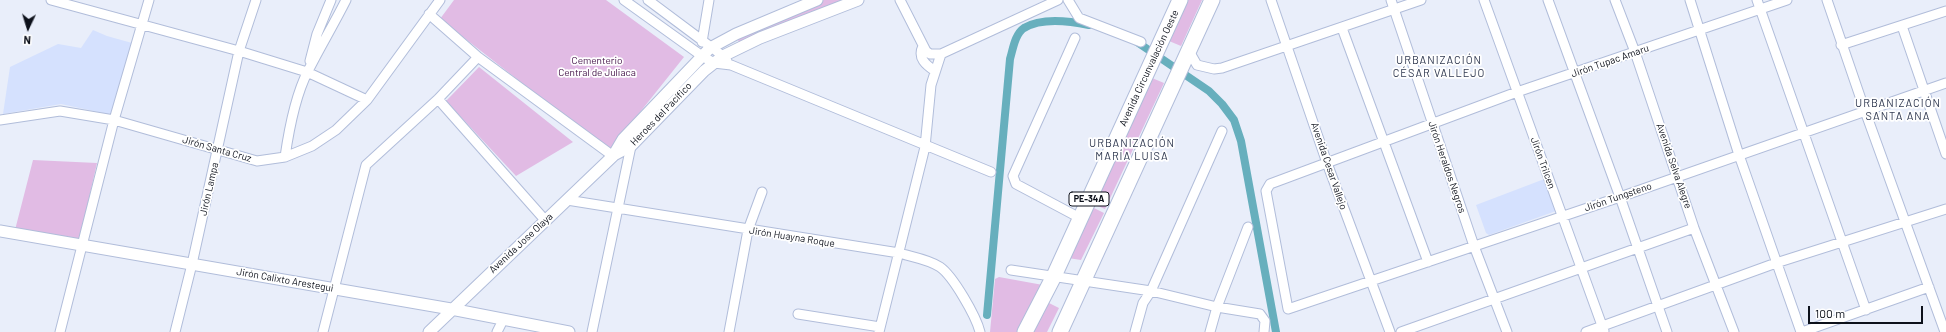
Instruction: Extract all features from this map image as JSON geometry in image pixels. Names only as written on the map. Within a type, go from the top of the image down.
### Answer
[{"type":"highway","name":"Avenida Circunvalación Oeste","points":[[1025,332],[1054,276],[1180,0]]},
{"type":"highway","name":"PE-34A","points":[[1060,332],[1212,0]]},
{"type":"street","points":[[51,0],[239,51],[308,72],[366,100]]},
{"type":"street","points":[[60,332],[83,247],[114,120],[149,0]]},
{"type":"street","name":"Jirón Lampa","points":[[175,332],[192,264],[239,51],[256,0]]},
{"type":"street","points":[[285,157],[296,107],[308,72],[317,34],[331,0]]},
{"type":"street","points":[[308,72],[328,37],[346,0]]},
{"type":"street","name":"Jirón Santa Cruz","points":[[0,120],[60,111],[114,120],[257,160],[285,157],[312,146],[336,130],[366,100],[440,0]]},
{"type":"street","points":[[624,0],[714,63],[731,65],[925,147],[990,172]]},
{"type":"street","points":[[648,0],[706,45],[723,56],[731,65]]},
{"type":"street","points":[[706,45],[709,0]]},
{"type":"street","name":"Heroes del Pacífico","points":[[613,156],[623,139],[702,56],[706,45],[817,0]]},
{"type":"street","name":"Heroes del Pacífico","points":[[613,156],[631,146],[704,71],[723,56],[760,38],[858,0]]},
{"type":"street","points":[[900,0],[923,46],[930,54],[941,54],[1058,0]]},
{"type":"street","points":[[1068,0],[1079,18],[1140,42]]},
{"type":"street","name":"Avenida Cesar Vallejo","points":[[1271,0],[1327,163],[1390,332]]},
{"type":"street","points":[[1187,55],[1197,65],[1214,69],[1222,68],[1287,44],[1342,28],[1392,4],[1421,0]]},
{"type":"street","name":"Jirón Trilcen","points":[[1484,0],[1603,329]]},
{"type":"street","points":[[1548,0],[1576,72],[1667,332]]},
{"type":"street","name":"Avenida Selva Alegre","points":[[1615,0],[1635,52],[1694,228],[1734,332]]},
{"type":"street","points":[[1690,0],[1739,155],[1801,332],[1929,287]]},
{"type":"street","points":[[1757,0],[1866,310]]},
{"type":"street","name":"Jirón Tupac Amaru","points":[[1288,309],[1266,191],[1270,184],[1517,92],[1787,0]]},
{"type":"street","points":[[1827,0],[1841,45],[1945,332]]},
{"type":"street","name":"Jirón Heraldos Negros","points":[[1392,4],[1474,246],[1507,332]]},
{"type":"street","points":[[1841,45],[1902,26],[1946,10]]},
{"type":"street","points":[[429,14],[478,57],[613,156]]},
{"type":"street","points":[[1902,26],[1946,154]]},
{"type":"street","points":[[1342,28],[1385,141],[1428,262]]},
{"type":"street","points":[[1075,38],[1014,176],[1014,180],[1016,184],[1080,218]]},
{"type":"street","points":[[923,46],[920,53],[922,58],[935,71]]},
{"type":"street","points":[[798,314],[880,329],[925,147],[931,86],[941,54]]},
{"type":"street","points":[[322,332],[366,165],[438,99],[478,57]]},
{"type":"street","name":"Jirón Tungsteno","points":[[1288,309],[1677,177],[1946,83]]},
{"type":"street","points":[[438,99],[545,220]]},
{"type":"street","points":[[1135,332],[1143,303],[1151,291],[1222,131]]},
{"type":"street","points":[[592,332],[631,146]]},
{"type":"street","name":"Avenida Jose Olaya","points":[[429,332],[451,309],[613,156]]},
{"type":"street","points":[[729,332],[748,230],[762,192]]},
{"type":"street","name":"Jirón Huayna Roque","points":[[567,200],[618,210],[899,253],[940,267],[961,293],[979,325],[980,332]]},
{"type":"street","points":[[1586,332],[1603,329],[1776,263],[1946,209]]},
{"type":"street","points":[[1210,332],[1217,307],[1248,227]]},
{"type":"street","points":[[1401,332],[1694,228]]},
{"type":"street","name":"Jirón Calixto Arestegui","points":[[0,231],[83,247],[192,264],[451,309],[569,332]]},
{"type":"street","points":[[1011,270],[1151,291],[1217,307],[1260,314],[1265,321],[1264,332]]},
{"type":"street","points":[[497,332],[503,320]]},
{"type":"shaded area","points":[[93,30],[107,36],[132,43],[112,115],[61,104],[3,114],[10,67],[58,44],[81,48]]},
{"type":"shaded area","points":[[1547,178],[1556,211],[1489,235],[1486,233],[1476,205]]},
{"type":"green space","name":"Cementerio Central de Juliaca","points":[[454,0],[606,0],[684,57],[609,151],[440,19]]},
{"type":"green space","points":[[824,0],[849,0],[740,44],[736,36]]},
{"type":"green space","points":[[1187,0],[1202,0],[1181,46],[1169,41]]},
{"type":"green space","points":[[479,67],[573,142],[516,176],[446,101]]},
{"type":"green space","points":[[1152,78],[1164,83],[1105,209],[1093,204]]},
{"type":"green space","points":[[33,160],[97,163],[79,242],[15,230]]},
{"type":"green space","points":[[1092,207],[1104,213],[1081,260],[1068,258]]},
{"type":"green space","points":[[999,277],[1043,285],[1021,332],[990,332],[995,279]]},
{"type":"green space","points":[[1047,302],[1059,308],[1047,332],[1033,332]]},
{"type":"waterway","points":[[987,315],[1010,59],[1015,42],[1018,34],[1024,28],[1039,22],[1065,21],[1089,25]]},
{"type":"waterway","points":[[1134,40],[1209,91],[1222,104],[1234,120],[1241,141],[1276,332]]},
{"type":"district","name":"URBANIZACIÓN CÉSAR VALLEJO","points":[[1439,66]]},
{"type":"district","name":"URBANIZACIÓN SANTA ANA","points":[[1898,109]]},
{"type":"district","name":"URBANIZACIÓN MARÍA LUISA","points":[[1132,149]]}]
